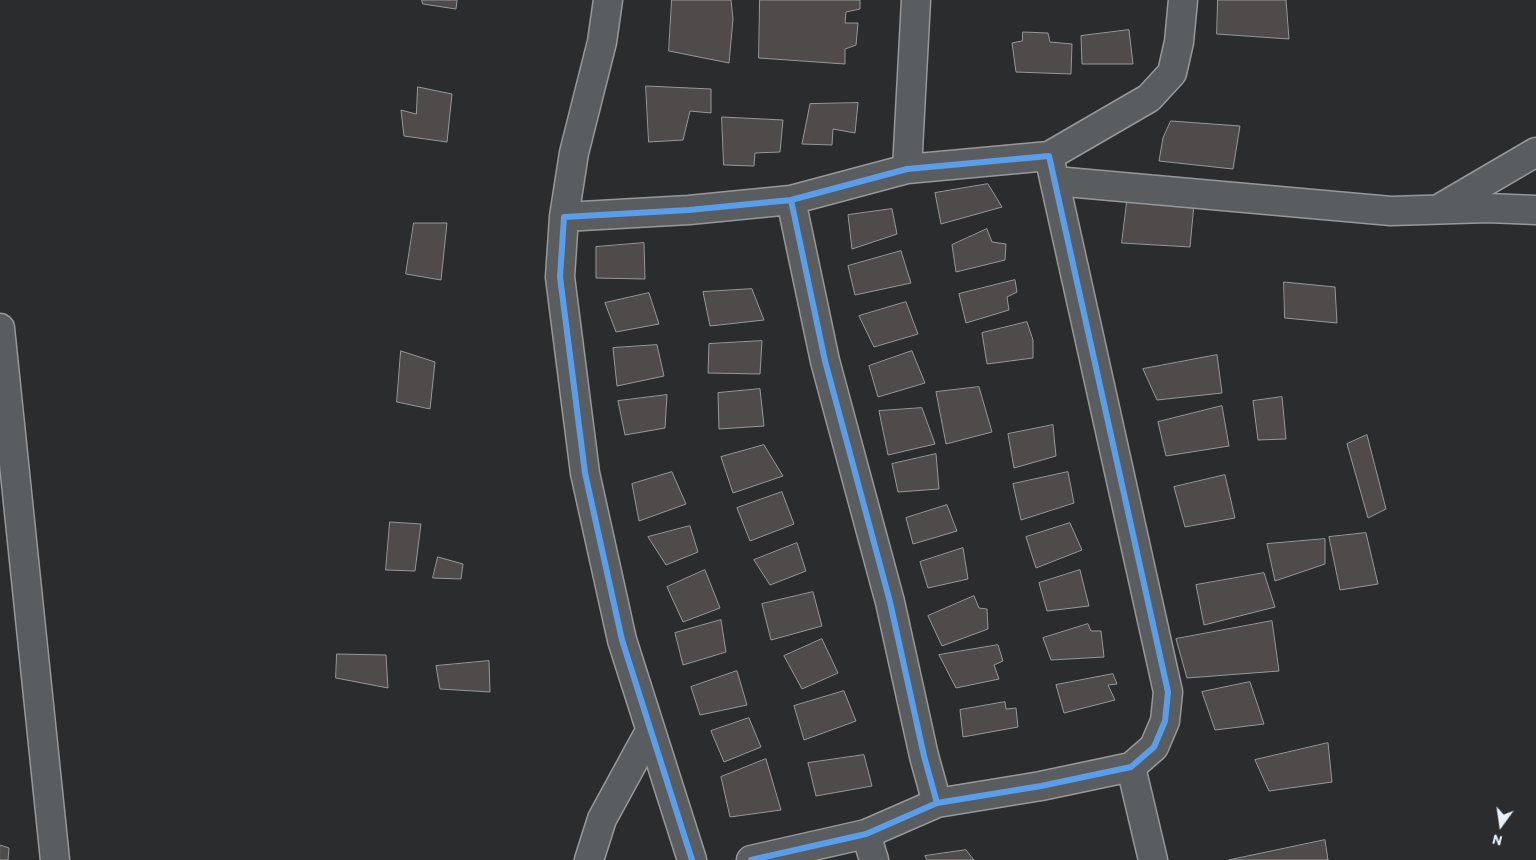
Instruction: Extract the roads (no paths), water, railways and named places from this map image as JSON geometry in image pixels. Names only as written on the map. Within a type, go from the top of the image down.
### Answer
[{"type":"street","points":[[608,0],[602,42],[574,153],[564,217],[560,277],[585,473],[622,640],[692,860]]},
{"type":"street","points":[[907,169],[916,0]]},
{"type":"street","points":[[1052,169],[1149,98],[1172,73],[1179,42],[1183,0]]},
{"type":"street","points":[[1439,209],[1536,152]]},
{"type":"street","points":[[564,217],[689,210],[791,200],[907,169],[1052,169],[1390,211],[1488,208],[1536,210]]},
{"type":"street","points":[[751,860],[866,834],[937,803],[1042,786],[1131,767],[1154,747],[1165,721],[1168,692],[1052,169]]},
{"type":"street","points":[[791,200],[825,361],[890,602],[924,756],[937,803]]},
{"type":"street","points":[[0,328],[43,729],[55,860]]},
{"type":"street","points":[[589,860],[602,819],[650,731]]},
{"type":"street","points":[[1131,767],[1153,860]]},
{"type":"street","points":[[866,834],[874,860]]}]
